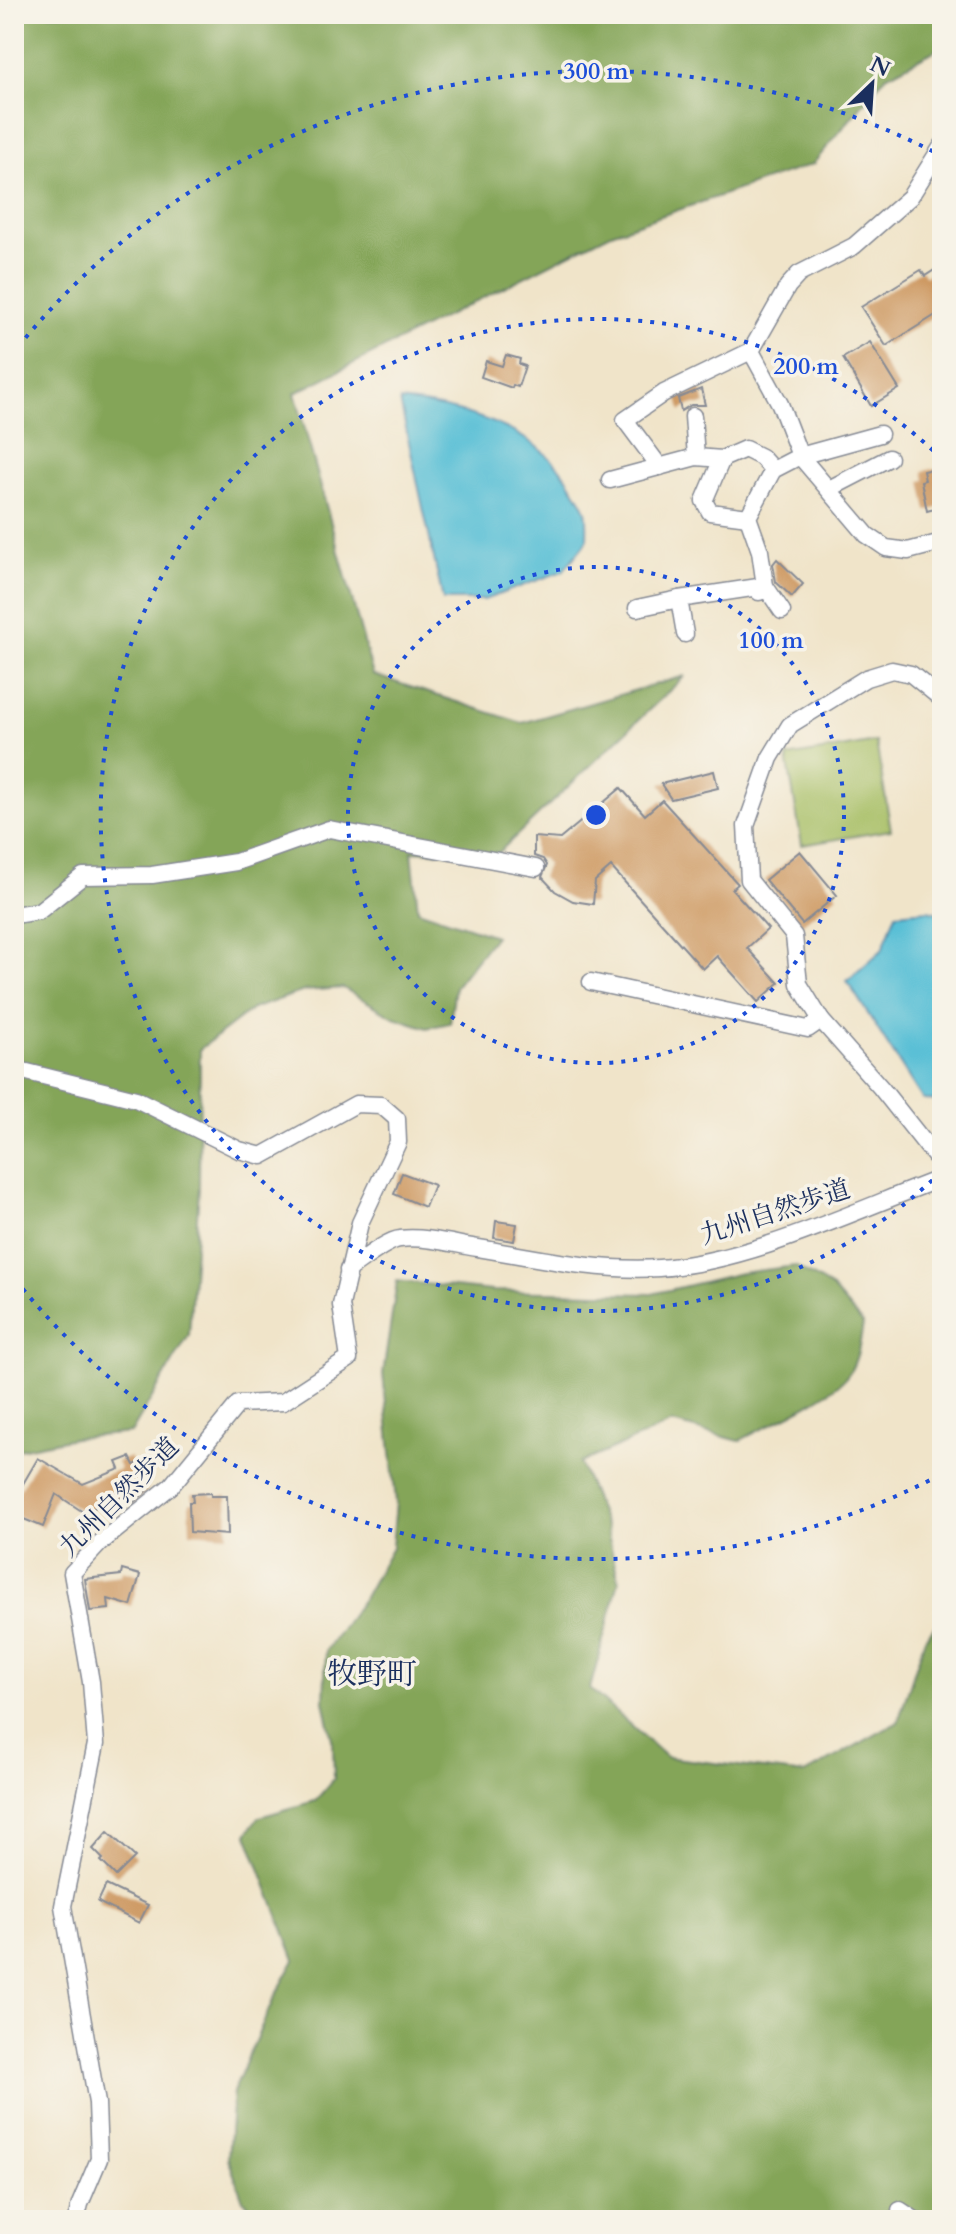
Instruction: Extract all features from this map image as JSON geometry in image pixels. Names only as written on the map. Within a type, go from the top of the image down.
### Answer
[{"type":"street","points":[[660,467],[625,420],[664,393],[751,351],[788,286],[799,274],[854,246],[910,197],[942,146]]},
{"type":"street","points":[[751,351],[780,404],[800,456],[867,535],[886,548],[908,551],[942,542]]},
{"type":"street","points":[[693,416],[696,457]]},
{"type":"street","points":[[782,611],[765,586],[760,551],[748,517],[773,470],[800,456],[880,434]]},
{"type":"street","points":[[610,480],[696,457],[722,459],[745,449],[761,457],[773,470]]},
{"type":"street","points":[[829,489],[889,458]]},
{"type":"street","points":[[722,459],[704,501],[706,507],[710,512],[748,517]]},
{"type":"street","points":[[752,598],[765,586]]},
{"type":"street","points":[[637,608],[765,586]]},
{"type":"street","points":[[679,599],[685,634]]},
{"type":"street","points":[[942,699],[919,679],[892,670],[874,675],[790,725],[770,758],[746,826],[749,880],[794,936],[799,984],[821,1020],[881,1088],[942,1165]]},
{"type":"street","points":[[14,915],[39,911],[83,876],[152,875],[236,862],[329,829],[536,868]]},
{"type":"street","points":[[591,982],[808,1029],[821,1020]]},
{"type":"street","points":[[14,1074],[19,1070],[136,1099],[239,1150],[262,1156],[356,1104],[381,1105],[397,1119],[398,1142],[360,1223],[348,1270]]},
{"type":"street","name":"九州自然歩道","points":[[76,2220],[99,2159],[97,2103],[63,1906],[96,1744],[91,1682],[72,1573],[100,1543],[171,1486],[238,1404],[283,1402],[349,1359],[341,1305],[348,1270],[397,1239],[427,1240],[583,1265],[660,1268],[713,1261],[773,1242],[942,1178]]},
{"type":"street","points":[[900,2210],[915,2220]]},
{"type":"green space","points":[[14,14],[942,14],[942,47],[886,76],[813,164],[611,233],[295,393],[373,675],[522,723],[685,676],[497,854],[412,851],[418,910],[495,936],[455,987],[450,1023],[427,1028],[394,1017],[343,988],[304,991],[252,1009],[200,1049],[199,1189],[189,1335],[131,1433],[74,1438],[14,1450]]},
{"type":"green space","points":[[876,742],[891,830],[802,845],[787,757]]},
{"type":"green space","points":[[795,1266],[832,1288],[863,1324],[853,1365],[838,1385],[739,1441],[672,1423],[580,1463],[606,1527],[619,1581],[590,1689],[666,1757],[805,1774],[898,1722],[925,1638],[942,1617],[942,2220],[265,2220],[243,2200],[228,2158],[233,2092],[274,1998],[295,1960],[247,1834],[259,1817],[315,1801],[334,1779],[333,1744],[324,1701],[326,1650],[363,1599],[392,1547],[396,1502],[383,1374],[397,1281],[492,1291],[652,1294],[741,1273]]},
{"type":"water","points":[[400,401],[475,416],[521,436],[542,450],[559,468],[586,511],[587,541],[563,571],[484,600],[443,600]]},
{"type":"water","points":[[928,910],[942,914],[942,1101],[923,1100],[847,981],[882,950],[896,913]]},
{"type":"building","points":[[942,265],[942,311],[886,346],[861,307],[921,270],[925,276]]},
{"type":"building","points":[[870,342],[899,389],[871,406],[843,358]]},
{"type":"building","points":[[506,355],[520,359],[519,364],[525,366],[518,387],[513,385],[512,388],[481,377],[486,361],[502,366]]},
{"type":"building","points":[[701,389],[705,405],[691,405],[681,411],[678,398]]},
{"type":"building","points":[[942,467],[942,507],[927,511],[921,481],[925,480],[923,471]]},
{"type":"building","points":[[777,559],[803,584],[792,597],[776,582],[773,564]]},
{"type":"building","points":[[714,771],[718,788],[671,799],[661,784]]},
{"type":"building","points":[[621,788],[645,815],[662,800],[738,884],[732,889],[768,929],[747,948],[779,983],[758,1002],[717,956],[703,969],[611,867],[595,881],[593,904],[573,901],[555,891],[542,877],[547,865],[543,859],[534,856],[534,837],[560,839]]},
{"type":"building","points":[[800,851],[837,895],[802,924],[765,880]]},
{"type":"building","points":[[402,1173],[434,1185],[425,1207],[394,1194]]},
{"type":"building","points":[[496,1221],[517,1224],[514,1241],[494,1238]]},
{"type":"building","points":[[130,1457],[134,1465],[142,1462],[148,1477],[144,1479],[148,1490],[131,1504],[128,1495],[83,1512],[56,1494],[43,1527],[14,1515],[17,1494],[38,1458],[83,1484],[120,1469],[117,1462]]},
{"type":"building","points":[[211,1493],[211,1496],[227,1496],[228,1535],[190,1532],[189,1502],[193,1502],[192,1494]]},
{"type":"building","points":[[122,1570],[140,1575],[131,1606],[108,1599],[109,1609],[90,1611],[85,1579],[121,1575]]},
{"type":"building","points":[[108,1832],[135,1857],[116,1876],[93,1849]]},
{"type":"building","points":[[106,1885],[148,1905],[139,1923],[98,1902]]},
{"type":"district","name":"牧野町","points":[[372,1674]]}]
